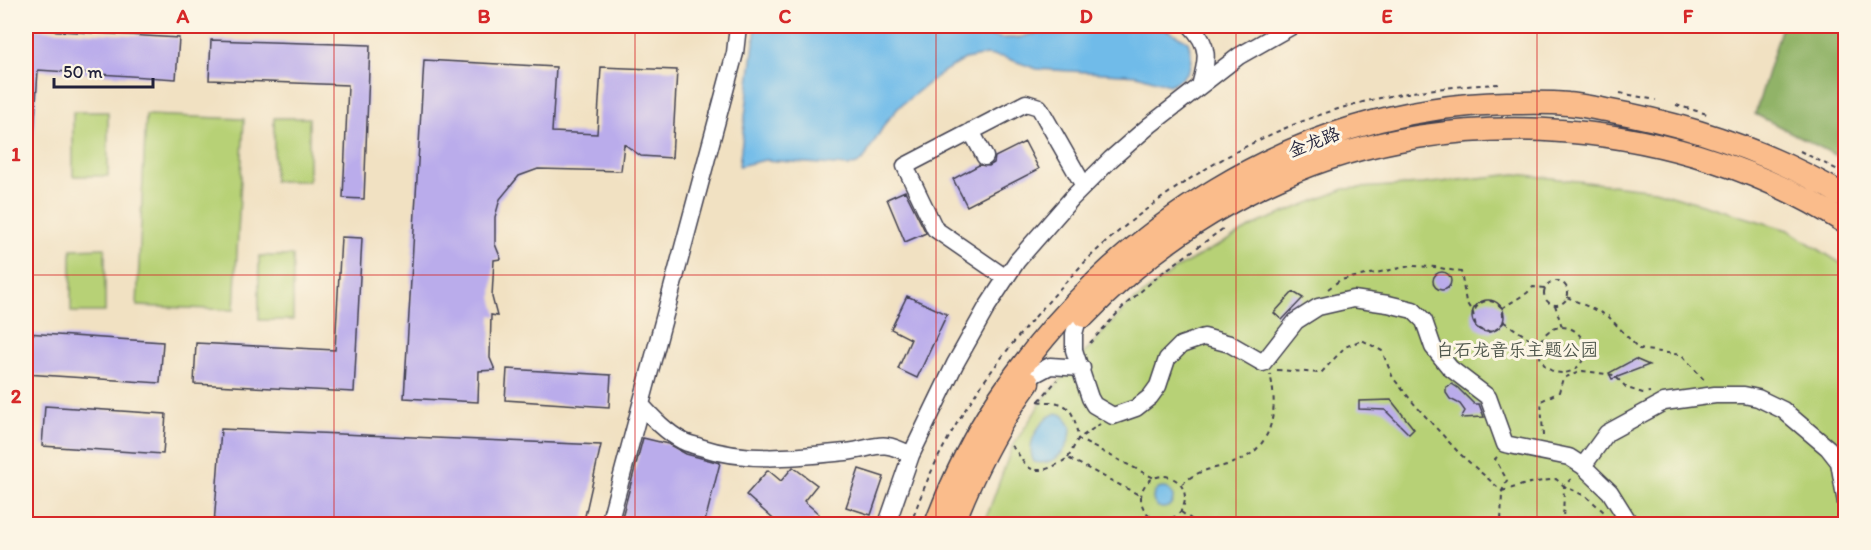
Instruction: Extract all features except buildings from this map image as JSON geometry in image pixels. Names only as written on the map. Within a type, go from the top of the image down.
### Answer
[{"type":"main road","name":"金龙路","points":[[936,525],[951,486],[996,402],[1044,338],[1081,296],[1109,268],[1174,216],[1241,175],[1311,141],[1352,127],[1400,115],[1445,108],[1486,104],[1568,104],[1646,117],[1687,127],[1790,166],[1845,197]]},
{"type":"main road","name":"金龙路","points":[[953,525],[968,489],[1005,419],[1035,374],[1077,323],[1108,292],[1166,243],[1200,219],[1280,177],[1330,159],[1397,142],[1446,133],[1513,129],[1563,131],[1623,138],[1669,147],[1749,172],[1792,191],[1845,223]]},
{"type":"lane","points":[[609,525],[735,53],[738,26]]},
{"type":"lane","points":[[1191,26],[1205,47],[1207,61],[1200,86]]},
{"type":"lane","points":[[887,525],[911,455],[955,364],[1017,261],[1084,186],[1134,138],[1239,56],[1292,26]]},
{"type":"lane","points":[[1006,278],[935,229],[905,166],[1026,103],[1039,107],[1084,186]]},
{"type":"lane","points":[[971,131],[985,157]]},
{"type":"lane","points":[[1077,323],[1074,350],[1082,368],[1090,398],[1094,405],[1113,416],[1136,408],[1150,397],[1158,386],[1167,358],[1181,345],[1204,337],[1230,344],[1263,363],[1296,321],[1318,307],[1353,299],[1413,310],[1424,321],[1433,347],[1450,368],[1488,397],[1505,444],[1569,457],[1583,466],[1610,492],[1630,525]]},
{"type":"lane","points":[[1035,374],[1050,366],[1082,368]]},
{"type":"lane","points":[[1583,466],[1607,433],[1664,402],[1715,395],[1744,395],[1758,398],[1783,410],[1828,448],[1839,462],[1845,503]]},
{"type":"lane","points":[[640,405],[683,441],[715,452],[775,459],[855,451],[881,444],[896,447],[911,455]]},
{"type":"path","points":[[1088,345],[1125,305],[1162,273],[1230,224]]},
{"type":"path","points":[[1461,272],[1466,302],[1473,313],[1476,327],[1485,332],[1495,331],[1504,322]]},
{"type":"path","points":[[1502,308],[1533,287],[1545,288],[1554,282],[1562,283],[1567,289],[1567,297],[1562,303],[1555,305]]},
{"type":"path","points":[[1545,288],[1546,299],[1555,305],[1562,327]]},
{"type":"path","points":[[1567,297],[1608,316],[1639,349],[1682,355],[1708,384],[1697,385]]},
{"type":"path","points":[[1473,313],[1479,303],[1494,301],[1502,308],[1504,322],[1540,346]]},
{"type":"path","points":[[1562,327],[1577,332],[1582,338],[1585,354],[1578,367],[1565,373],[1551,370],[1542,360],[1540,346],[1548,332],[1562,327]]},
{"type":"path","points":[[1182,484],[1201,471],[1233,463],[1264,442],[1273,420],[1275,393],[1269,369],[1321,373],[1345,346],[1362,340],[1382,351],[1393,378],[1416,406],[1460,454],[1502,491]]},
{"type":"path","points":[[1528,447],[1544,436],[1541,401],[1559,392],[1563,378],[1583,371],[1614,375],[1627,388],[1643,393],[1654,392]]},
{"type":"path","points":[[1058,376],[1038,401],[1049,404],[1057,403],[1066,408],[1075,418],[1078,439]]},
{"type":"path","points":[[1009,444],[1027,465],[1035,470],[1050,468],[1068,458],[1078,439],[1113,416]]},
{"type":"path","points":[[1078,439],[1154,478]]},
{"type":"path","points":[[1499,454],[1495,459],[1507,480],[1502,491],[1501,525]]},
{"type":"path","points":[[1068,458],[1141,496]]},
{"type":"path","points":[[1563,525],[1564,486],[1583,466]]},
{"type":"path","points":[[1169,476],[1182,484],[1186,499],[1181,512],[1169,519],[1155,519],[1144,510],[1141,496],[1148,482],[1154,478],[1169,476]]},
{"type":"path","points":[[1502,491],[1556,479],[1564,486],[1587,497],[1610,518]]},
{"type":"path","points":[[1181,512],[1198,525]]},
{"type":"path","points":[[1154,525],[1155,519]]},
{"type":"green space","points":[[1782,26],[1845,26],[1845,160],[1755,114]]},
{"type":"green space","points":[[73,112],[108,112],[108,176],[73,176]]},
{"type":"green space","points":[[146,115],[244,119],[234,310],[137,306]]},
{"type":"green space","points":[[274,118],[309,118],[309,181],[274,181]]},
{"type":"green space","name":"白石龙音乐主题公园","points":[[1516,174],[1655,190],[1788,230],[1845,266],[1845,524],[984,524],[1012,447],[1045,397],[1124,309],[1177,268],[1259,223],[1344,189]]},
{"type":"green space","points":[[105,248],[105,312],[71,312],[71,249]]},
{"type":"green space","points":[[259,256],[293,256],[293,320],[259,320]]},
{"type":"green space","points":[[26,469],[35,470],[32,498],[26,497]]},
{"type":"water","points":[[756,26],[899,26],[1017,38],[1053,29],[1141,26],[1167,30],[1188,41],[1191,62],[1183,77],[1169,85],[1137,75],[1037,69],[1003,57],[986,55],[965,59],[941,73],[900,106],[886,122],[864,159],[857,164],[848,166],[765,160],[739,166]]},
{"type":"water","points":[[1056,413],[1064,415],[1071,427],[1068,442],[1061,454],[1055,458],[1042,463],[1034,462],[1031,448],[1035,433],[1044,421]]},
{"type":"water","points":[[1163,488],[1170,491],[1173,498],[1170,505],[1163,508],[1156,505],[1153,498],[1156,491]]}]
